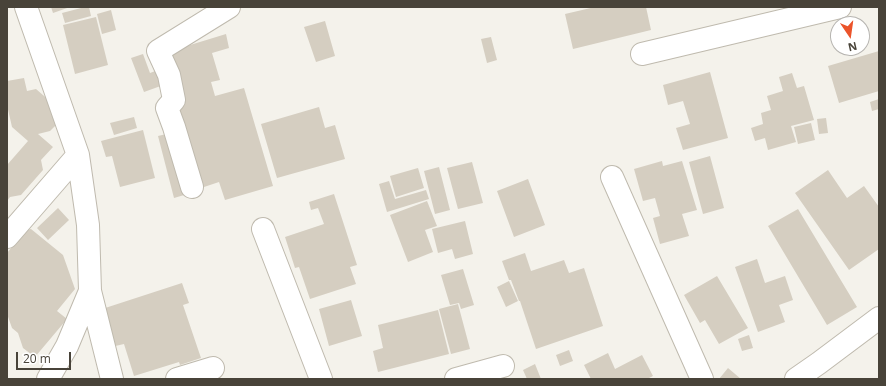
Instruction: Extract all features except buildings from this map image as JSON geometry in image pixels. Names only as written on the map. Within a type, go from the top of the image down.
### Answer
[{"type":"street","points":[[26,7],[78,155],[88,225],[90,291],[112,379]]},
{"type":"street","points":[[192,187],[167,108],[174,100],[169,75],[158,51],[229,7]]},
{"type":"street","points":[[642,54],[840,7]]},
{"type":"street","points":[[7,237],[78,155]]},
{"type":"street","points":[[612,177],[702,379]]},
{"type":"street","points":[[263,229],[321,379]]},
{"type":"street","points":[[48,379],[67,346],[90,291]]},
{"type":"street","points":[[796,379],[823,371],[879,318]]},
{"type":"street","points":[[456,379],[503,366]]},
{"type":"street","points":[[177,379],[213,368]]}]
